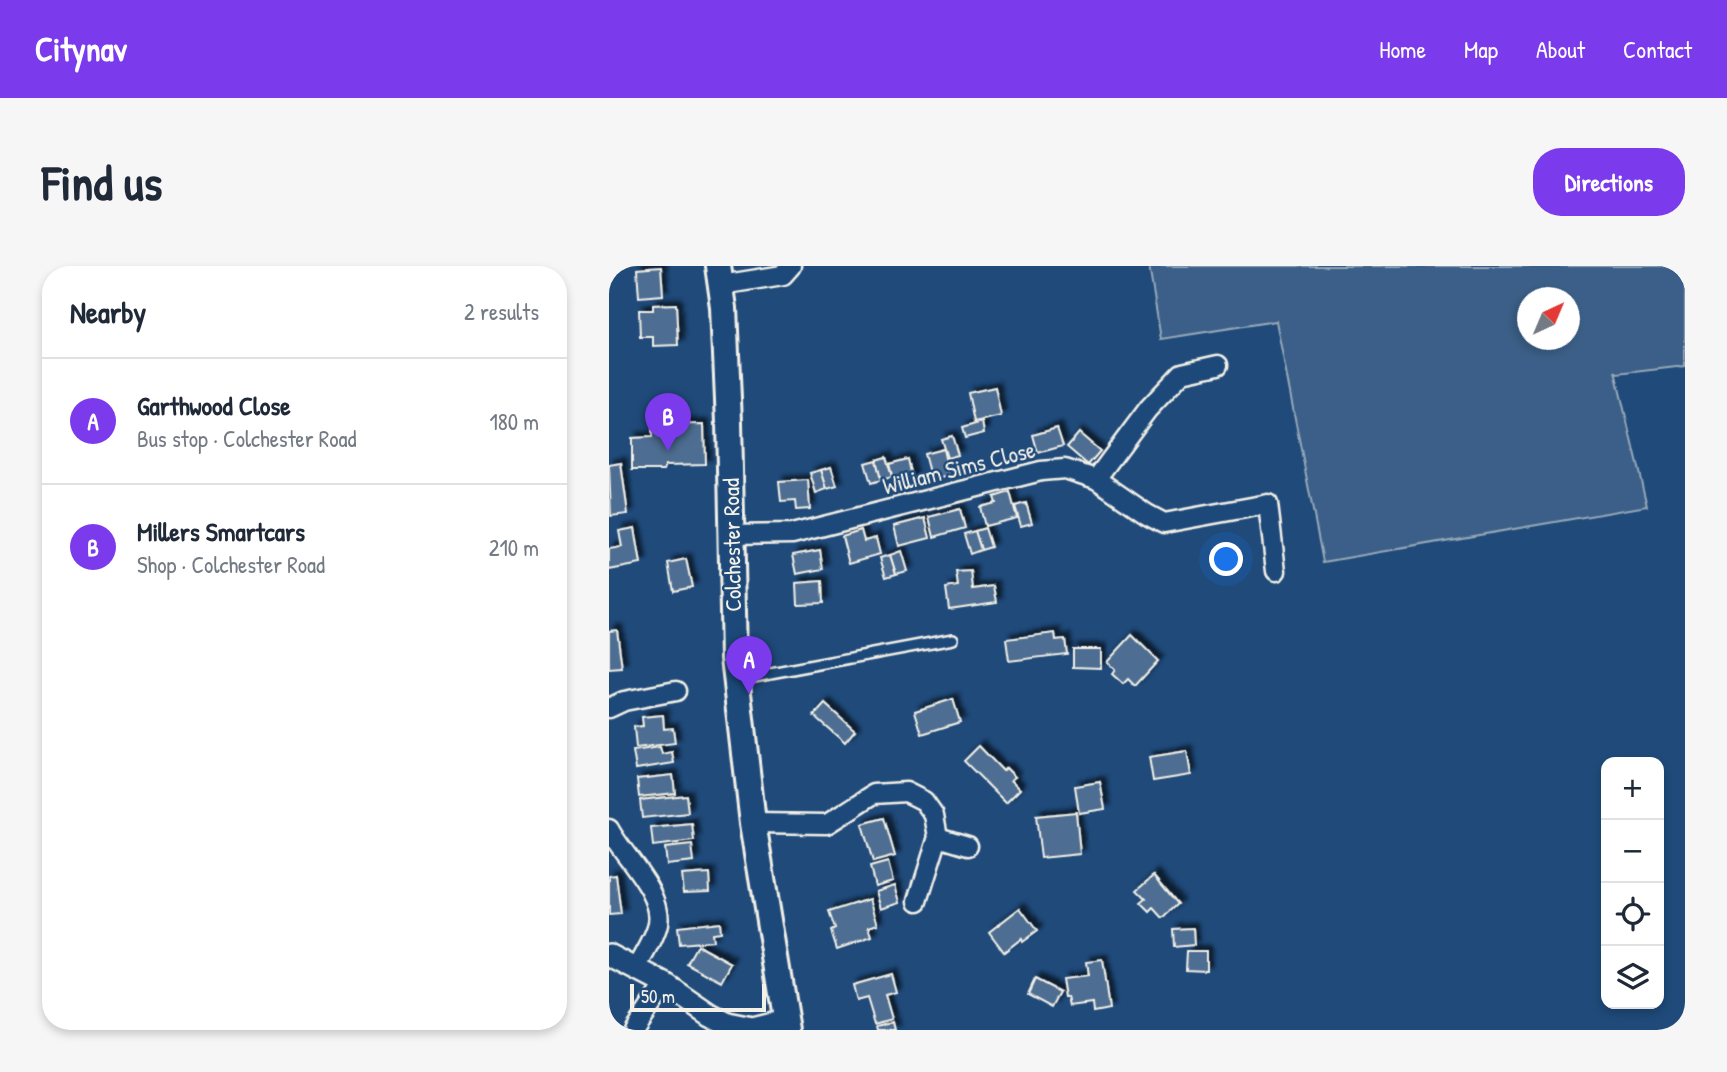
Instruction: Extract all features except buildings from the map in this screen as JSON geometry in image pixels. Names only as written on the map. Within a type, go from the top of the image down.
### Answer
[{"type":"main road","name":"Colchester Road","points":[[720,276],[725,308],[736,679],[753,823],[786,1025]]},
{"type":"street","points":[[720,276],[783,275],[790,266]]},
{"type":"street","points":[[1097,479],[1148,409],[1182,373],[1218,365]]},
{"type":"street","name":"William Sims Close","points":[[732,535],[792,534],[1041,471],[1065,469],[1097,479],[1164,523],[1268,504],[1276,571]]},
{"type":"street","points":[[609,708],[624,701],[676,691]]},
{"type":"street","points":[[753,823],[827,824],[874,794],[906,792],[924,801],[934,815],[938,837],[918,901]]},
{"type":"street","points":[[609,829],[657,904],[659,923],[656,933],[637,968]]},
{"type":"street","points":[[938,837],[968,846]]},
{"type":"street","points":[[609,955],[665,984],[710,1015],[739,1028],[786,1025]]},
{"type":"street","points":[[633,1030],[665,984]]},
{"type":"lane","points":[[736,679],[953,639]]},
{"type":"shaded area","points":[[1149,266],[1685,266],[1685,366],[1617,374],[1615,371],[1647,506],[1323,562],[1276,321],[1161,339]]},
{"type":"place","name":"Millers Smartcars","points":[[668,451]]},
{"type":"place","name":"Garthwood Close","points":[[749,694]]}]
